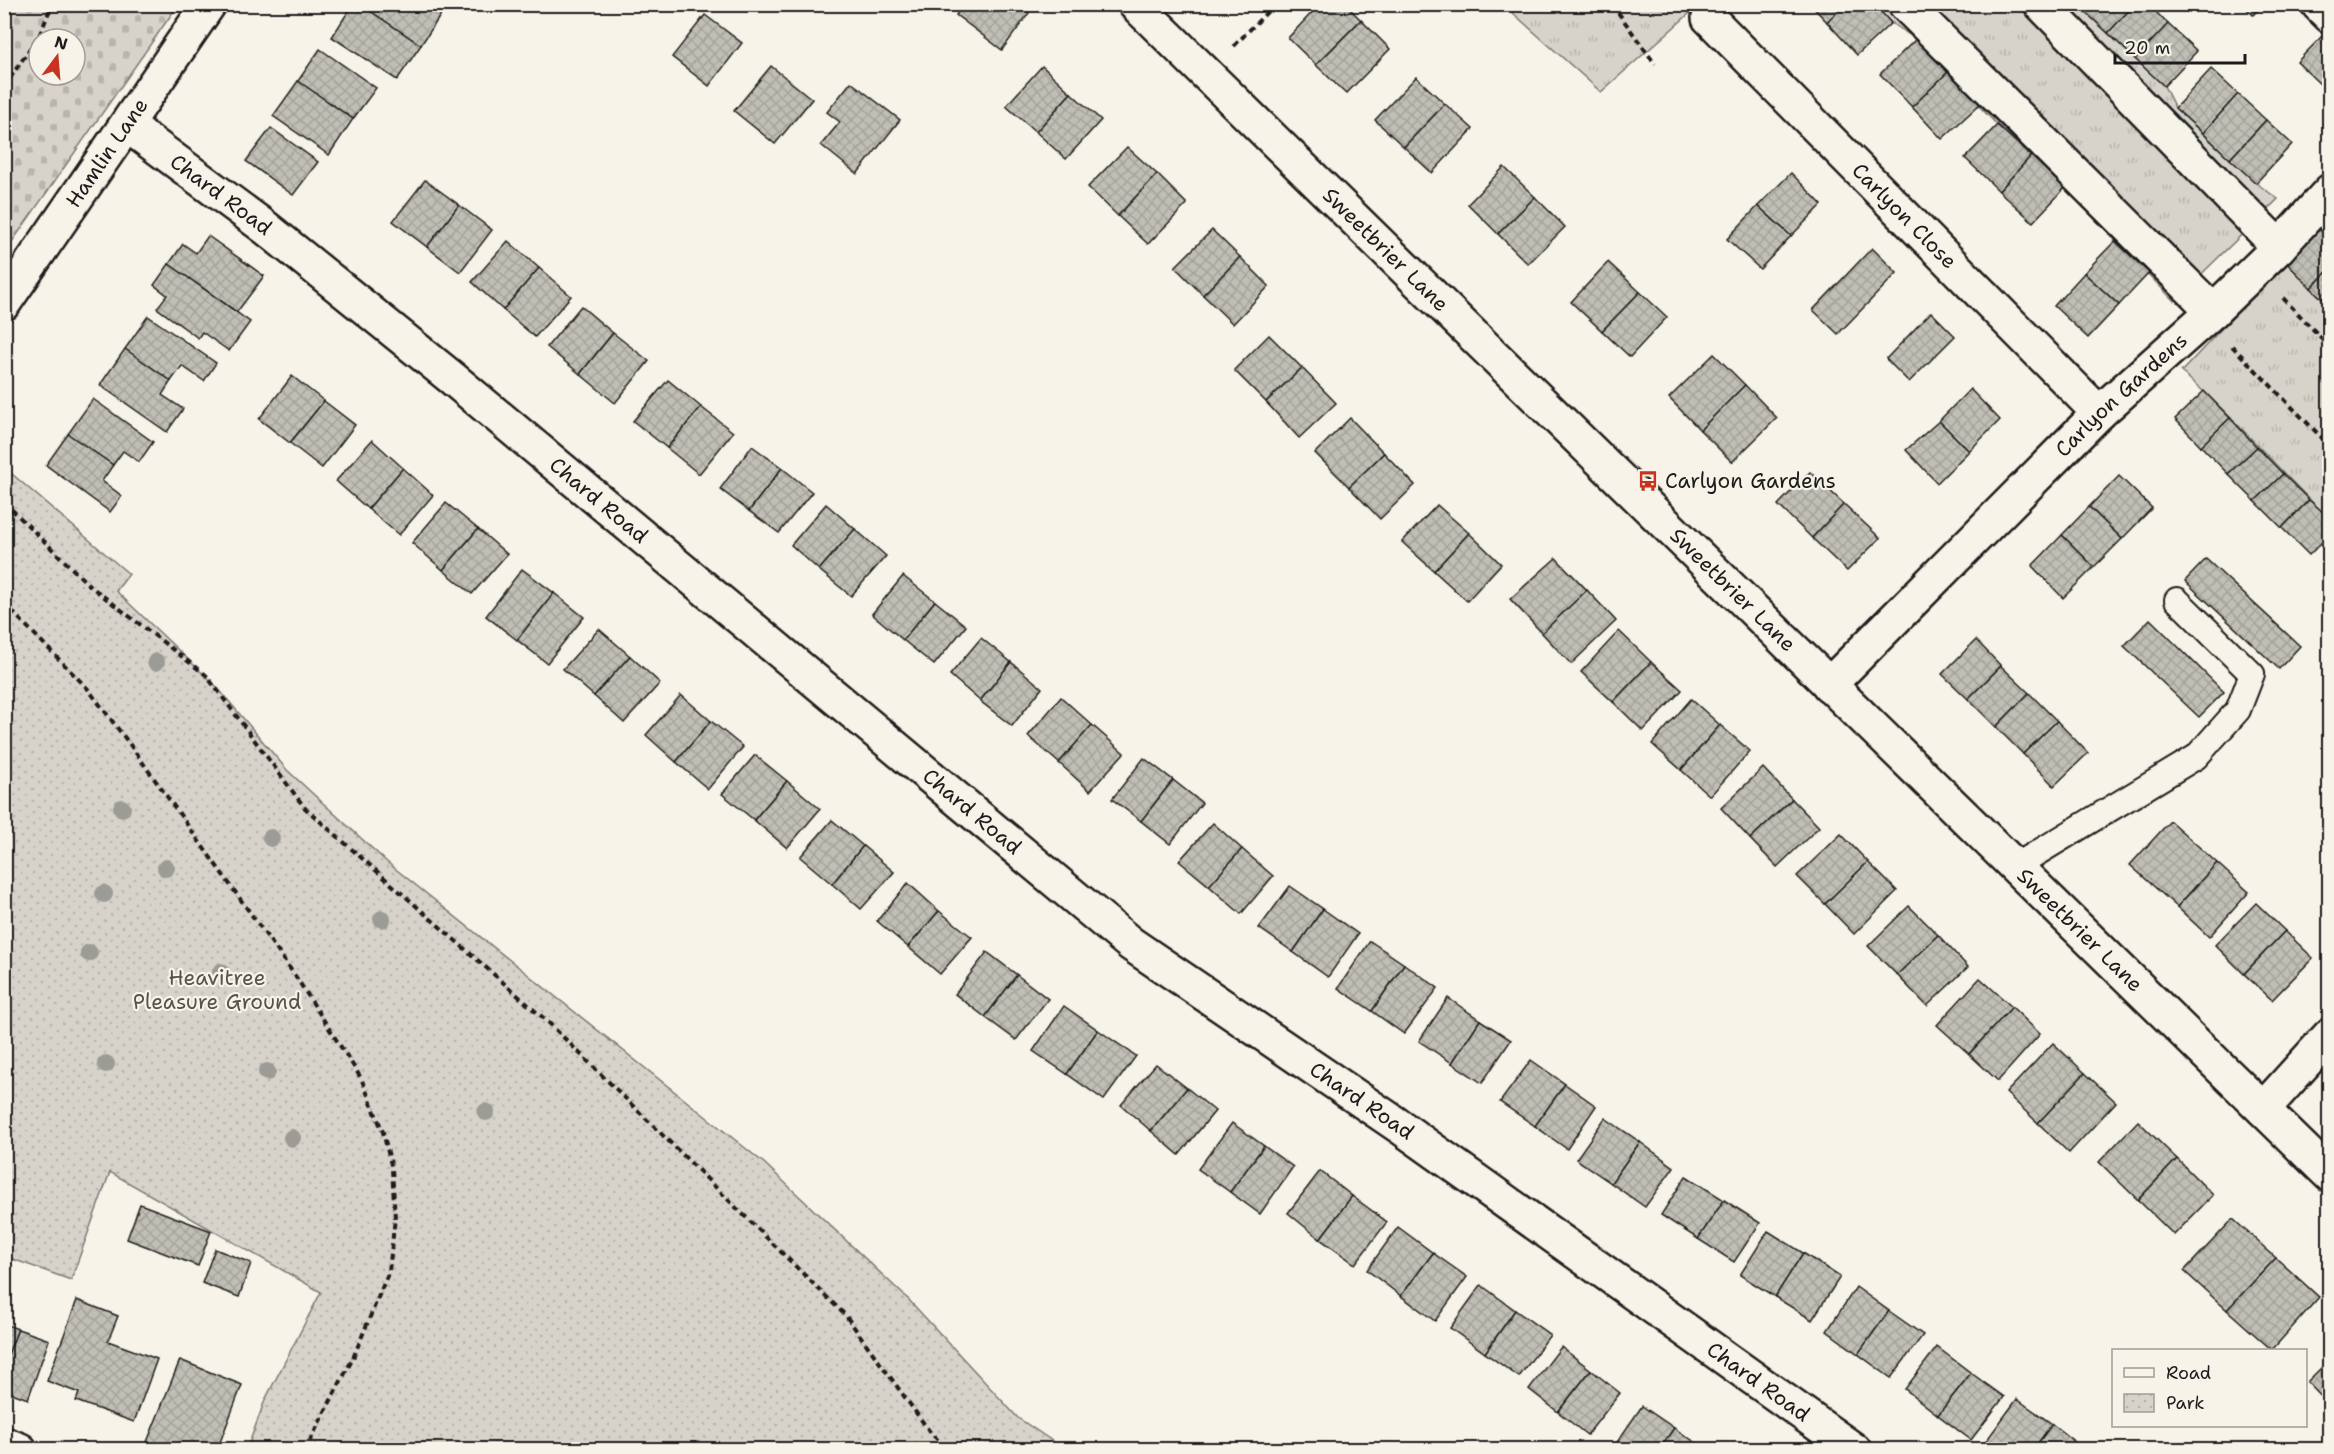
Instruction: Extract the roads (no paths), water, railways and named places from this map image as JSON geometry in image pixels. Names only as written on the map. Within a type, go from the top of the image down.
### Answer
[{"type":"street","name":"Hamlin Lane","points":[[4,303],[209,4]]},
{"type":"street","name":"Sweetbrier Lane","points":[[1134,4],[2330,1175]]},
{"type":"street","points":[[1905,4],[2209,314]]},
{"type":"street","points":[[2041,4],[2267,258]]},
{"type":"street","points":[[2318,4],[2330,16]]},
{"type":"street","name":"Carlyon Close","points":[[1709,18],[2099,413]]},
{"type":"street","name":"Chard Road","points":[[127,125],[266,228],[452,378],[1131,944],[1402,1128],[1854,1449]]},
{"type":"street","name":"Carlyon Gardens","points":[[1829,685],[2099,413],[2209,314],[2267,258],[2330,191]]},
{"type":"street","points":[[2263,1109],[2330,1035]]},
{"type":"street","points":[[4,1444],[20,1449]]},
{"type":"lane","points":[[2014,867],[2196,757],[2238,710],[2252,674],[2178,600]]},
{"type":"place","name":"Carlyon Gardens","points":[[1648,481]]},
{"type":"park label","name":"Heavitree Pleasure Ground","points":[[217,990]]}]
